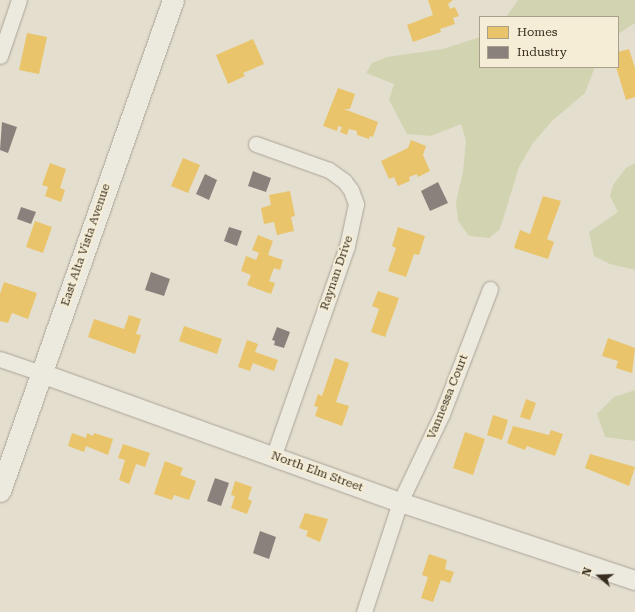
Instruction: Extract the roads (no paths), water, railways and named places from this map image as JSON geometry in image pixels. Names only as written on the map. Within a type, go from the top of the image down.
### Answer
[{"type":"main road","name":"East Alta Vista Avenue","points":[[0,491],[173,0]]},
{"type":"street","points":[[0,56],[19,0]]},
{"type":"street","name":"Raynan Drive","points":[[256,144],[329,170],[344,181],[351,190],[356,204],[347,246],[273,456]]},
{"type":"street","name":"Vannessa Court","points":[[364,612],[400,502],[442,414],[490,289]]},
{"type":"street","name":"North Elm Street","points":[[0,359],[400,502],[635,580]]}]
